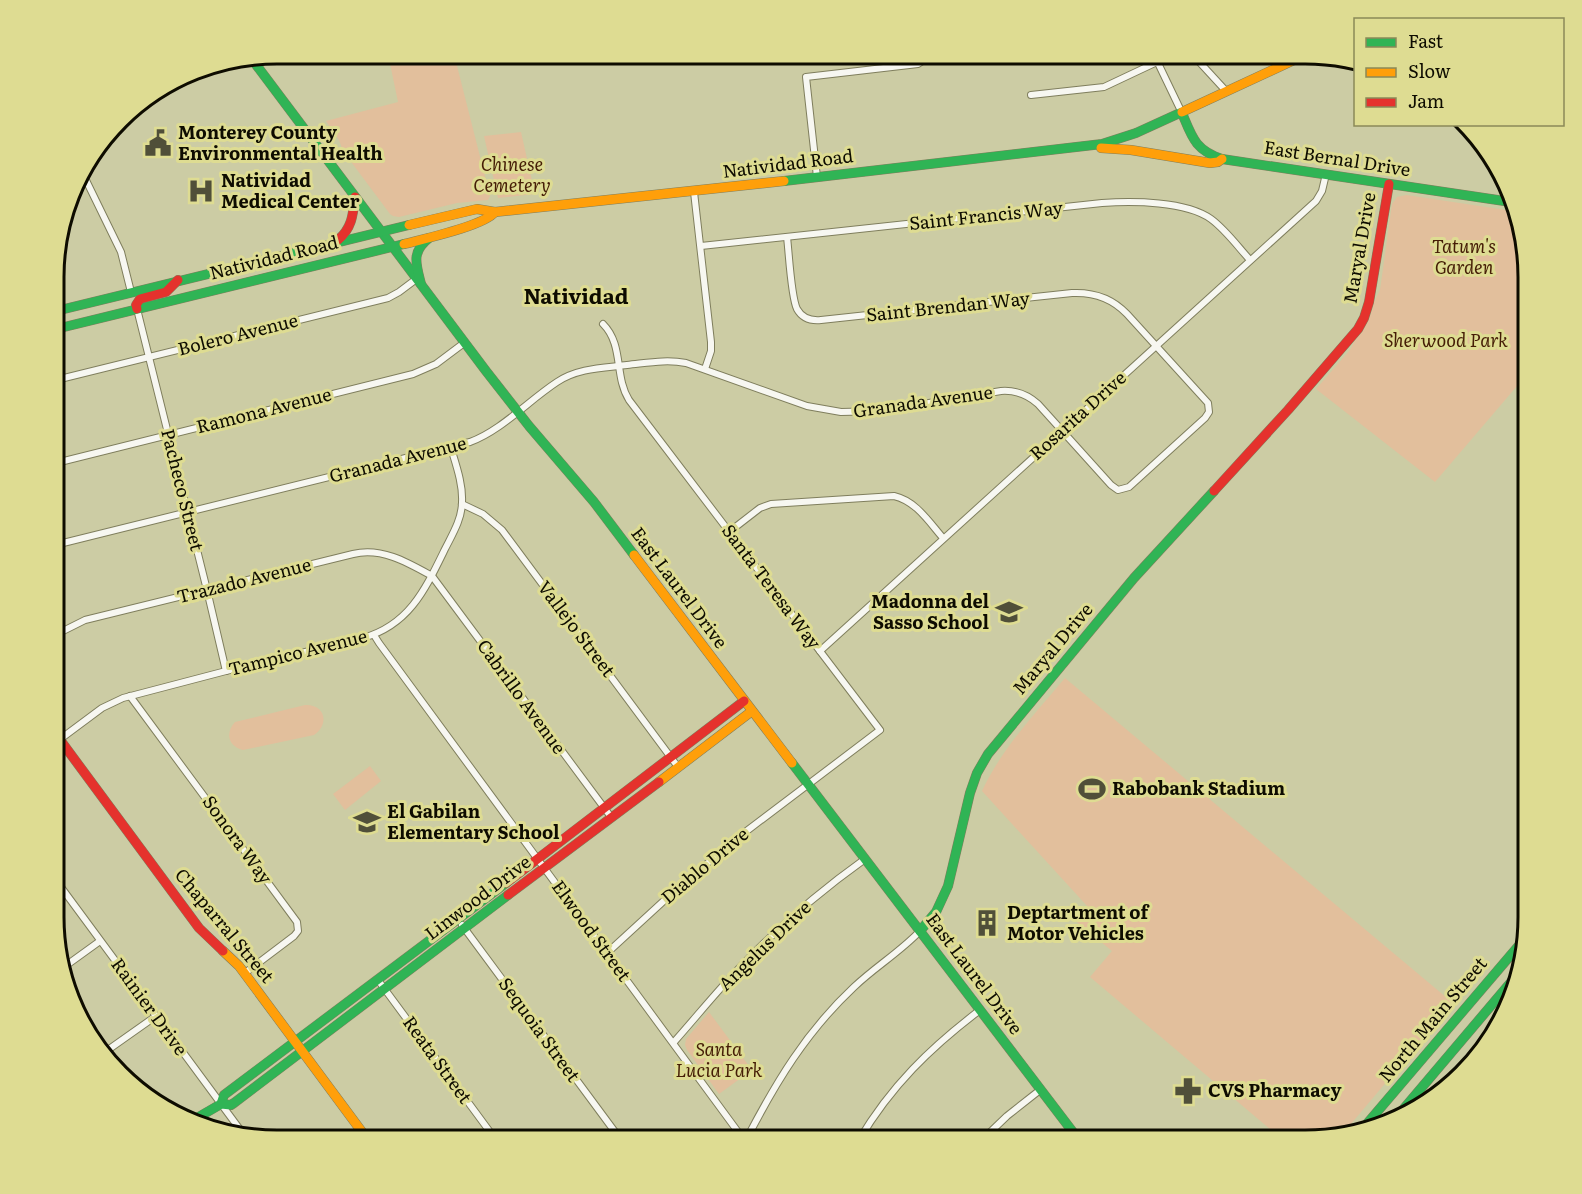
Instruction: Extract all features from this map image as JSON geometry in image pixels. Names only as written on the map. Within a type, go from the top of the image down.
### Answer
[{"type":"main road","points":[[1083,147],[1120,139],[1182,113],[1283,65]]},
{"type":"main road","name":"East Laurel Drive","points":[[257,66],[415,280],[517,412],[594,502],[1070,1130]]},
{"type":"main road","name":"East Bernal Drive","points":[[1182,113],[1196,145],[1202,151],[1222,159],[1503,201]]},
{"type":"main road","points":[[1083,147],[1131,150],[1210,163],[1222,159]]},
{"type":"main road","name":"Natividad Road","points":[[64,309],[477,209],[495,212],[694,192],[1083,147]]},
{"type":"main road","name":"Maryal Drive","points":[[920,931],[936,912],[948,886],[970,793],[977,773],[988,754],[1134,578],[1288,410],[1358,329],[1369,302],[1389,184]]},
{"type":"main road","points":[[336,242],[347,233],[351,226],[355,197]]},
{"type":"main road","name":"Natividad Road","points":[[64,326],[432,237],[486,220],[495,212]]},
{"type":"main road","points":[[423,289],[416,253],[419,247],[432,237]]},
{"type":"main road","points":[[137,309],[137,302],[140,299],[166,292],[178,280]]},
{"type":"main road","name":"Linwood Drive","points":[[221,1104],[224,1095],[458,920],[744,701]]},
{"type":"main road","name":"Linwood Drive","points":[[202,1115],[221,1104],[231,1105],[752,711]]},
{"type":"main road","name":"Chaparral Street","points":[[65,751],[194,922],[234,959],[245,973],[360,1129]]},
{"type":"main road","name":"North Main Street","points":[[1371,1118],[1515,951]]},
{"type":"main road","name":"North Main Street","points":[[1410,1102],[1504,990]]},
{"type":"street","points":[[817,177],[806,77],[913,65]]},
{"type":"street","points":[[1031,95],[1104,87],[1154,65]]},
{"type":"street","points":[[1159,65],[1182,113]]},
{"type":"street","points":[[1202,65],[1226,91]]},
{"type":"street","name":"Rosarita Drive","points":[[820,651],[1319,198],[1326,174]]},
{"type":"street","points":[[87,182],[121,252],[131,292]]},
{"type":"street","points":[[694,192],[711,342],[711,351],[705,369]]},
{"type":"street","name":"Saint Francis Way","points":[[701,246],[1102,203],[1132,202],[1185,208],[1201,213],[1219,226],[1250,260]]},
{"type":"street","name":"Saint Brendan Way","points":[[787,237],[794,302],[800,313],[809,320],[1081,293],[1100,296],[1118,305],[1156,346]]},
{"type":"street","name":"Bolero Avenue","points":[[64,378],[388,298],[415,280]]},
{"type":"street","name":"Pacheco Street","points":[[137,309],[225,671]]},
{"type":"street","name":"Santa Teresa Way","points":[[603,324],[612,334],[620,366],[622,386],[629,400],[880,730],[808,784]]},
{"type":"street","name":"Ramona Avenue","points":[[64,461],[418,373],[436,364],[464,343]]},
{"type":"street","name":"Granada Avenue","points":[[64,543],[451,448],[482,437],[550,386],[566,377],[588,370],[669,361],[705,369],[807,406],[841,412],[881,411],[995,392],[1014,392],[1028,396],[1118,490],[1129,487],[1208,415],[1209,406],[1156,346]]},
{"type":"street","name":"Tampico Avenue","points":[[65,733],[118,700],[374,635],[394,623],[418,599],[432,576],[458,521],[462,504],[462,488],[451,448]]},
{"type":"street","points":[[729,532],[760,508],[771,504],[894,495],[907,500],[914,506],[944,538]]},
{"type":"street","name":"Vallejo Street","points":[[462,504],[483,514],[502,530],[678,767]]},
{"type":"street","name":"Trazado Avenue","points":[[65,630],[86,620],[362,552],[376,552],[390,556],[432,576]]},
{"type":"street","name":"Cabrillo Avenue","points":[[432,576],[611,818]]},
{"type":"street","name":"Elwood Street","points":[[374,635],[737,1129]]},
{"type":"street","name":"Sonora Way","points":[[130,696],[298,925],[298,931],[294,936],[245,973]]},
{"type":"street","name":"Diablo Drive","points":[[607,953],[680,886],[808,784]]},
{"type":"street","name":"Angelus Drive","points":[[674,1042],[718,991],[766,942],[812,900],[865,859]]},
{"type":"street","name":"Rainier Drive","points":[[65,893],[237,1125]]},
{"type":"street","name":"Sequoia Street","points":[[458,920],[613,1129]]},
{"type":"street","name":"Maryal Drive","points":[[751,1129],[796,1053],[822,1020],[858,983],[920,931]]},
{"type":"street","points":[[70,963],[100,941]]},
{"type":"street","name":"Reata Street","points":[[378,980],[488,1129]]},
{"type":"street","points":[[866,1130],[906,1075],[932,1048],[980,1010]]},
{"type":"street","points":[[111,1048],[156,1016]]},
{"type":"street","points":[[993,1130],[1040,1090]]},
{"type":"green space","points":[[390,64],[457,64],[490,196],[488,200],[457,203],[399,217],[390,214],[343,151],[339,140],[326,121],[398,102]]},
{"type":"green space","name":"Chinese Cemetery","points":[[521,132],[535,194],[498,198],[484,136]]},
{"type":"green space","name":"Sherwood Park","points":[[1406,195],[1506,210],[1516,250],[1518,385],[1435,482],[1316,389],[1350,350],[1380,290],[1392,204],[1397,197]]},
{"type":"green space","points":[[1065,678],[1453,1003],[1351,1124],[1332,1128],[1271,1130],[1090,977],[1112,951],[1072,918],[1088,907],[982,791],[999,760]]},
{"type":"green space","points":[[305,705],[317,708],[323,716],[322,726],[314,735],[243,750],[231,742],[230,730],[235,722]]},
{"type":"green space","points":[[370,766],[381,781],[345,810],[333,794]]},
{"type":"green space","name":"Santa Lucia Park","points":[[709,1012],[752,1070],[719,1094],[685,1045],[686,1039]]},
{"type":"traffic: fast","points":[[257,66],[486,371],[529,426],[594,502],[634,555]]},
{"type":"traffic: fast","points":[[784,181],[1102,144],[1136,133],[1182,112]]},
{"type":"traffic: fast","points":[[1182,113],[1192,136],[1200,147],[1222,159],[1503,201]]},
{"type":"traffic: fast","points":[[64,309],[409,225]]},
{"type":"traffic: fast","points":[[421,284],[417,253],[429,238]]},
{"type":"traffic: fast","points":[[64,327],[404,244]]},
{"type":"traffic: fast","points":[[920,931],[936,912],[948,886],[970,793],[977,773],[988,754],[1134,578],[1214,491]]},
{"type":"traffic: fast","points":[[792,763],[1071,1130]]},
{"type":"traffic: fast","points":[[221,1104],[224,1095],[506,883]]},
{"type":"traffic: fast","points":[[202,1115],[221,1104],[234,1103],[508,895]]},
{"type":"traffic: fast","points":[[1371,1118],[1515,951]]},
{"type":"traffic: fast","points":[[1410,1102],[1504,990]]},
{"type":"traffic: slow","points":[[1182,112],[1283,65]]},
{"type":"traffic: slow","points":[[1101,148],[1131,150],[1210,163],[1222,159]]},
{"type":"traffic: slow","points":[[409,225],[477,209],[495,212],[784,181]]},
{"type":"traffic: slow","points":[[404,244],[466,227],[495,212]]},
{"type":"traffic: slow","points":[[634,555],[792,763]]},
{"type":"traffic: slow","points":[[659,782],[752,711]]},
{"type":"traffic: slow","points":[[223,951],[239,966],[360,1129]]},
{"type":"traffic: jam","points":[[1214,491],[1358,329],[1369,302],[1389,184]]},
{"type":"traffic: jam","points":[[338,240],[349,226],[355,197]]},
{"type":"traffic: jam","points":[[137,309],[136,305],[140,299],[166,292],[178,280]]},
{"type":"traffic: jam","points":[[506,883],[744,701]]},
{"type":"traffic: jam","points":[[65,746],[199,928],[223,951]]},
{"type":"traffic: jam","points":[[508,895],[659,782]]},
{"type":"place","name":"Monterey County Environmental Health","points":[[158,143]]},
{"type":"place","name":"Natividad Medical Center","points":[[201,191]]},
{"type":"place","name":"Madonna del Sasso School","points":[[1009,612]]},
{"type":"place","name":"Rabobank Stadium","points":[[1092,789]]},
{"type":"place","name":"El Gabilan Elementary School","points":[[367,822]]},
{"type":"place","name":"Deptartment of Motor Vehicles","points":[[987,923]]},
{"type":"place","name":"CVS Pharmacy","points":[[1188,1091]]},
{"type":"district","name":"Natividad","points":[[576,297]]},
{"type":"park label","name":"Tatum's Garden","points":[[1464,257]]}]
